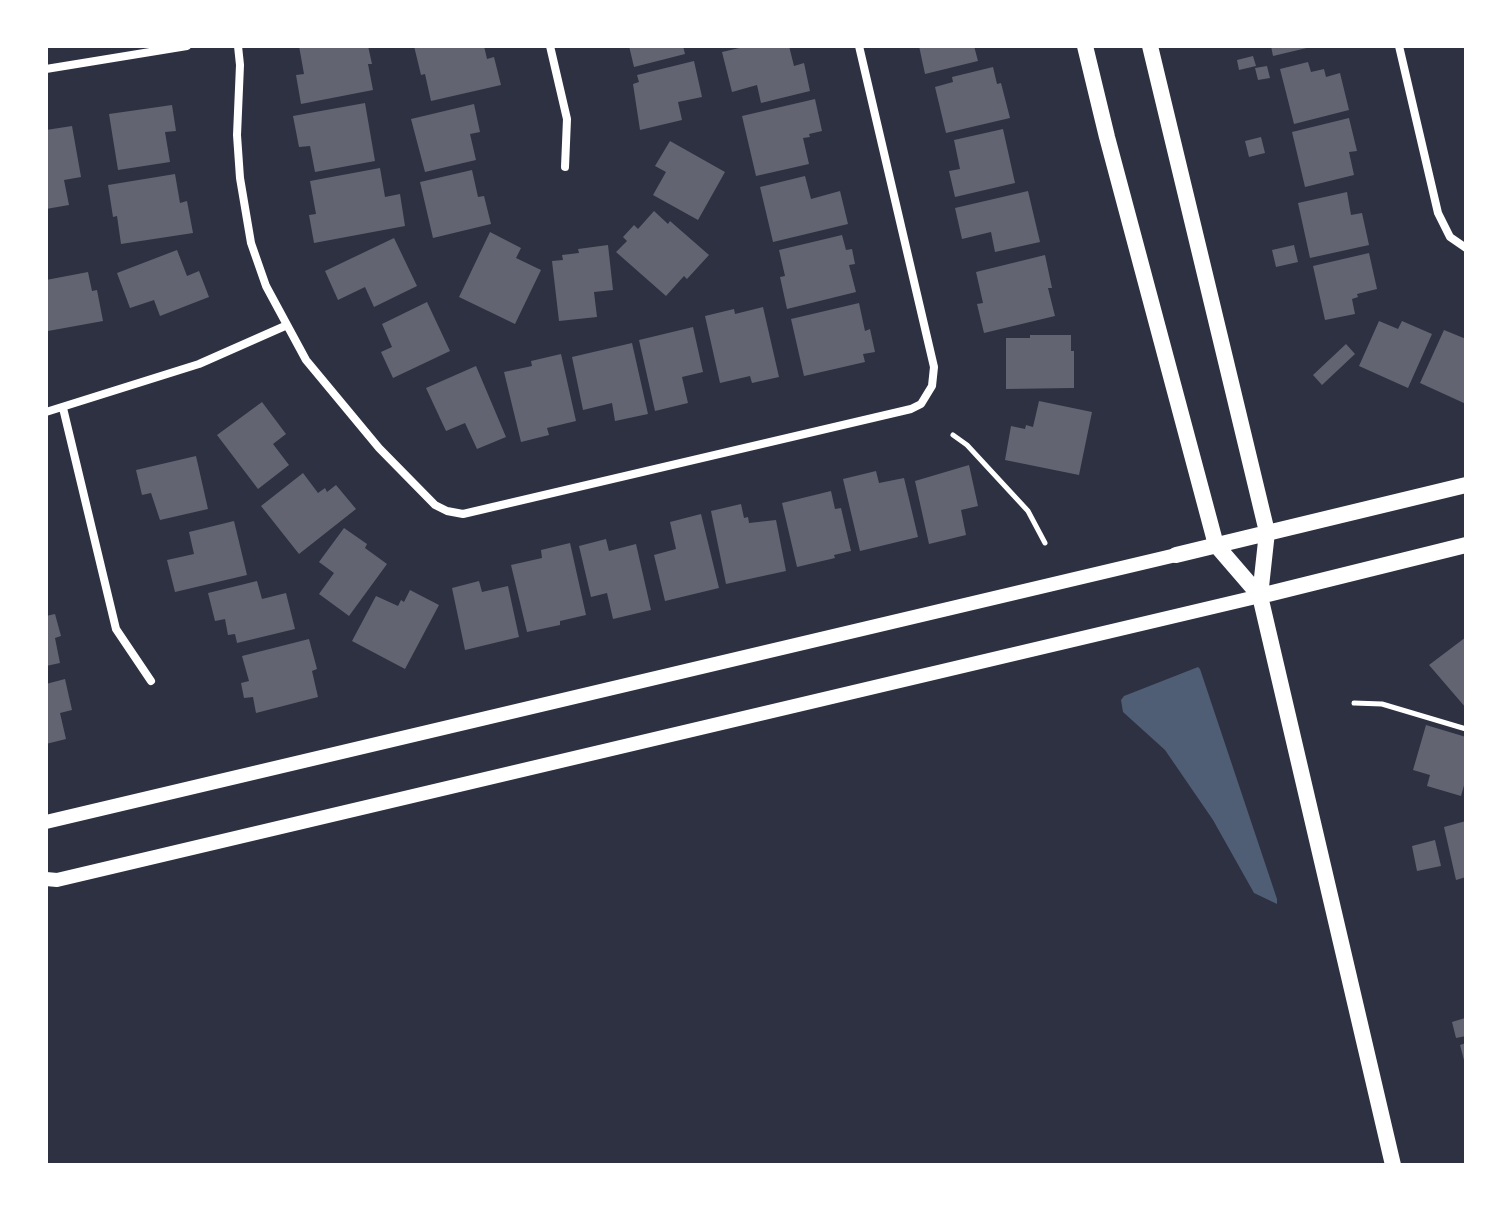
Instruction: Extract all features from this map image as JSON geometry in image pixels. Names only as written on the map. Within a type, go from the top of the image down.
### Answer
[{"type":"main road","points":[[1085,46],[1216,545],[1260,596]]},
{"type":"main road","points":[[1150,46],[1267,532],[1260,596],[1393,1165]]},
{"type":"main road","points":[[1176,555],[1466,485]]},
{"type":"main road","points":[[1260,596],[1466,545]]},
{"type":"street","points":[[46,69],[187,46]]},
{"type":"street","points":[[238,46],[237,135],[244,212],[266,286],[285,326],[306,360],[388,458],[435,505],[463,514],[911,409],[927,396],[934,367],[859,46]]},
{"type":"street","points":[[550,46],[567,119],[565,167]]},
{"type":"street","points":[[1399,46],[1438,213],[1450,237],[1466,248]]},
{"type":"street","points":[[46,412],[199,364],[285,326]]},
{"type":"street","points":[[63,408],[116,629],[151,681]]},
{"type":"street","points":[[46,822],[1176,555]]},
{"type":"street","points":[[46,879],[57,880],[1260,596]]},
{"type":"path","points":[[953,435],[967,445],[1028,511],[1045,543]]},
{"type":"path","points":[[1354,703],[1382,704],[1466,729]]},
{"type":"water","points":[[1198,667],[1277,904],[1254,893],[1213,820],[1165,750],[1123,712],[1121,700],[1124,696]]},
{"type":"building","points":[[299,46],[368,46],[373,90],[301,104],[296,75],[304,74]]},
{"type":"building","points":[[414,46],[484,46],[487,59],[494,57],[501,85],[431,101]]},
{"type":"building","points":[[629,46],[683,46],[685,54],[634,67]]},
{"type":"building","points":[[748,46],[789,46],[794,66],[804,63],[810,91],[761,103],[757,85],[732,92],[722,52]]},
{"type":"building","points":[[919,46],[974,46],[978,61],[925,74]]},
{"type":"building","points":[[1271,46],[1311,46],[1311,47],[1273,56]]},
{"type":"building","points":[[1253,56],[1256,66],[1239,70],[1237,60]]},
{"type":"building","points":[[694,61],[702,97],[678,102],[682,120],[640,130],[633,84],[639,82],[637,75]]},
{"type":"building","points":[[1308,62],[1311,72],[1324,69],[1326,77],[1340,73],[1349,110],[1294,124],[1280,69]]},
{"type":"building","points":[[1267,66],[1270,78],[1258,80],[1255,68]]},
{"type":"building","points":[[993,67],[997,84],[1001,83],[1010,118],[946,133],[935,87],[953,82],[952,77]]},
{"type":"building","points":[[815,99],[822,131],[803,138],[809,164],[756,176],[742,116]]},
{"type":"building","points":[[365,103],[375,161],[315,172],[310,146],[299,147],[293,116]]},
{"type":"building","points":[[474,104],[480,132],[470,134],[476,160],[425,172],[411,119]]},
{"type":"building","points":[[172,105],[176,131],[165,132],[170,162],[118,170],[109,114]]},
{"type":"building","points":[[1349,118],[1357,151],[1349,152],[1354,175],[1305,187],[1292,132]]},
{"type":"building","points":[[72,126],[81,177],[64,180],[69,205],[46,209],[46,130]]},
{"type":"building","points":[[1003,129],[1015,183],[955,197],[949,171],[960,169],[954,140]]},
{"type":"building","points":[[1261,137],[1265,153],[1249,157],[1245,141]]},
{"type":"building","points":[[670,141],[725,172],[698,220],[653,195],[666,172],[655,166]]},
{"type":"building","points":[[380,168],[385,197],[400,194],[405,226],[314,243],[309,215],[316,214],[310,181]]},
{"type":"building","points":[[472,170],[478,197],[484,196],[491,224],[433,238],[420,182]]},
{"type":"building","points":[[175,174],[180,203],[187,201],[193,233],[121,244],[108,185]]},
{"type":"building","points":[[805,176],[811,199],[840,191],[848,224],[773,242],[760,187]]},
{"type":"building","points":[[1028,191],[1040,242],[995,252],[991,232],[962,239],[955,208]]},
{"type":"building","points":[[1347,192],[1351,215],[1362,213],[1369,245],[1310,258],[1298,203]]},
{"type":"building","points":[[654,211],[709,255],[666,296],[616,252],[627,241],[623,237],[634,225],[638,229]]},
{"type":"building","points":[[490,232],[521,248],[516,258],[541,270],[515,324],[459,297]]},
{"type":"building","points":[[842,235],[846,250],[852,249],[855,264],[849,265],[856,292],[787,309],[780,277],[785,276],[779,250]]},
{"type":"building","points":[[394,238],[417,286],[374,307],[365,287],[338,300],[325,271]]},
{"type":"building","points":[[608,245],[613,290],[594,292],[597,317],[559,321],[552,261],[563,260],[562,255],[579,253],[578,249]]},
{"type":"building","points":[[1294,245],[1298,262],[1276,267],[1272,250]]},
{"type":"building","points":[[177,250],[187,276],[199,271],[209,297],[160,316],[154,300],[130,308],[117,273]]},
{"type":"building","points":[[1369,253],[1377,289],[1357,294],[1358,297],[1352,299],[1355,314],[1325,320],[1313,266]]},
{"type":"building","points":[[1045,255],[1055,316],[984,333],[977,304],[983,303],[976,272]]},
{"type":"building","points":[[88,272],[92,291],[97,290],[103,321],[48,331],[46,280]]},
{"type":"building","points":[[427,302],[450,351],[393,378],[381,352],[392,347],[382,324]]},
{"type":"building","points":[[859,303],[865,331],[870,329],[875,352],[863,354],[865,362],[804,376],[791,319]]},
{"type":"building","points":[[763,307],[779,377],[752,383],[750,376],[720,383],[705,316],[734,309],[735,314]]},
{"type":"building","points":[[1379,321],[1398,329],[1402,321],[1432,334],[1408,388],[1359,366]]},
{"type":"building","points":[[693,327],[703,372],[682,377],[688,403],[655,411],[639,340]]},
{"type":"building","points":[[1444,330],[1466,339],[1466,404],[1420,383]]},
{"type":"building","points":[[1030,335],[1071,335],[1074,388],[1006,389],[1006,338],[1030,338]]},
{"type":"building","points":[[632,343],[648,414],[615,421],[612,403],[583,410],[572,357]]},
{"type":"building","points":[[1346,344],[1355,354],[1322,385],[1313,375]]},
{"type":"building","points":[[561,354],[576,421],[547,428],[549,435],[521,442],[504,372],[532,366],[531,361]]},
{"type":"building","points":[[476,366],[506,437],[477,449],[465,423],[446,431],[426,388]]},
{"type":"building","points":[[1039,401],[1092,412],[1079,475],[1005,460],[1011,426],[1033,427]]},
{"type":"building","points":[[262,402],[286,434],[273,444],[289,465],[258,489],[217,435]]},
{"type":"building","points":[[196,456],[208,509],[160,520],[151,493],[142,495],[136,470]]},
{"type":"building","points":[[969,465],[978,506],[961,510],[966,535],[929,544],[915,481]]},
{"type":"building","points":[[876,471],[879,483],[904,478],[918,537],[860,551],[843,479]]},
{"type":"building","points":[[303,473],[318,493],[325,488],[327,492],[336,485],[356,509],[299,554],[261,506]]},
{"type":"building","points":[[831,491],[835,509],[841,508],[851,551],[797,567],[782,503]]},
{"type":"building","points":[[741,504],[744,518],[748,517],[749,523],[776,520],[786,571],[726,584],[711,511]]},
{"type":"building","points":[[701,514],[719,588],[665,601],[654,555],[676,549],[670,522]]},
{"type":"building","points":[[234,521],[247,575],[175,592],[167,560],[194,554],[189,532]]},
{"type":"building","points":[[344,528],[367,544],[365,548],[387,564],[349,616],[319,594],[334,573],[319,562]]},
{"type":"building","points":[[606,539],[609,551],[636,544],[651,610],[613,619],[607,593],[591,597],[579,546]]},
{"type":"building","points":[[570,543],[586,615],[560,621],[560,625],[527,632],[511,565],[542,558],[541,550]]},
{"type":"building","points":[[257,581],[262,599],[286,593],[295,629],[237,643],[235,634],[228,635],[225,619],[215,621],[208,593]]},
{"type":"building","points":[[479,581],[482,592],[508,586],[519,637],[465,650],[452,588]]},
{"type":"building","points":[[410,590],[439,605],[405,669],[352,641],[376,596],[398,606]]},
{"type":"building","points":[[55,614],[61,636],[55,638],[60,663],[46,666],[46,616]]},
{"type":"building","points":[[1466,637],[1466,708],[1429,665]]},
{"type":"building","points":[[309,639],[317,669],[312,671],[318,697],[256,713],[253,697],[244,698],[241,683],[249,681],[242,656]]},
{"type":"building","points":[[65,679],[72,710],[60,713],[66,739],[46,744],[46,684]]},
{"type":"building","points":[[1426,725],[1466,737],[1466,778],[1461,796],[1427,786],[1430,775],[1413,770]]},
{"type":"building","points":[[1466,821],[1466,877],[1456,880],[1444,827]]},
{"type":"building","points":[[1435,840],[1441,866],[1417,871],[1412,846]]},
{"type":"building","points":[[1465,1018],[1466,1036],[1456,1038],[1452,1022]]},
{"type":"building","points":[[1466,1043],[1466,1064],[1465,1064],[1460,1045]]}]
